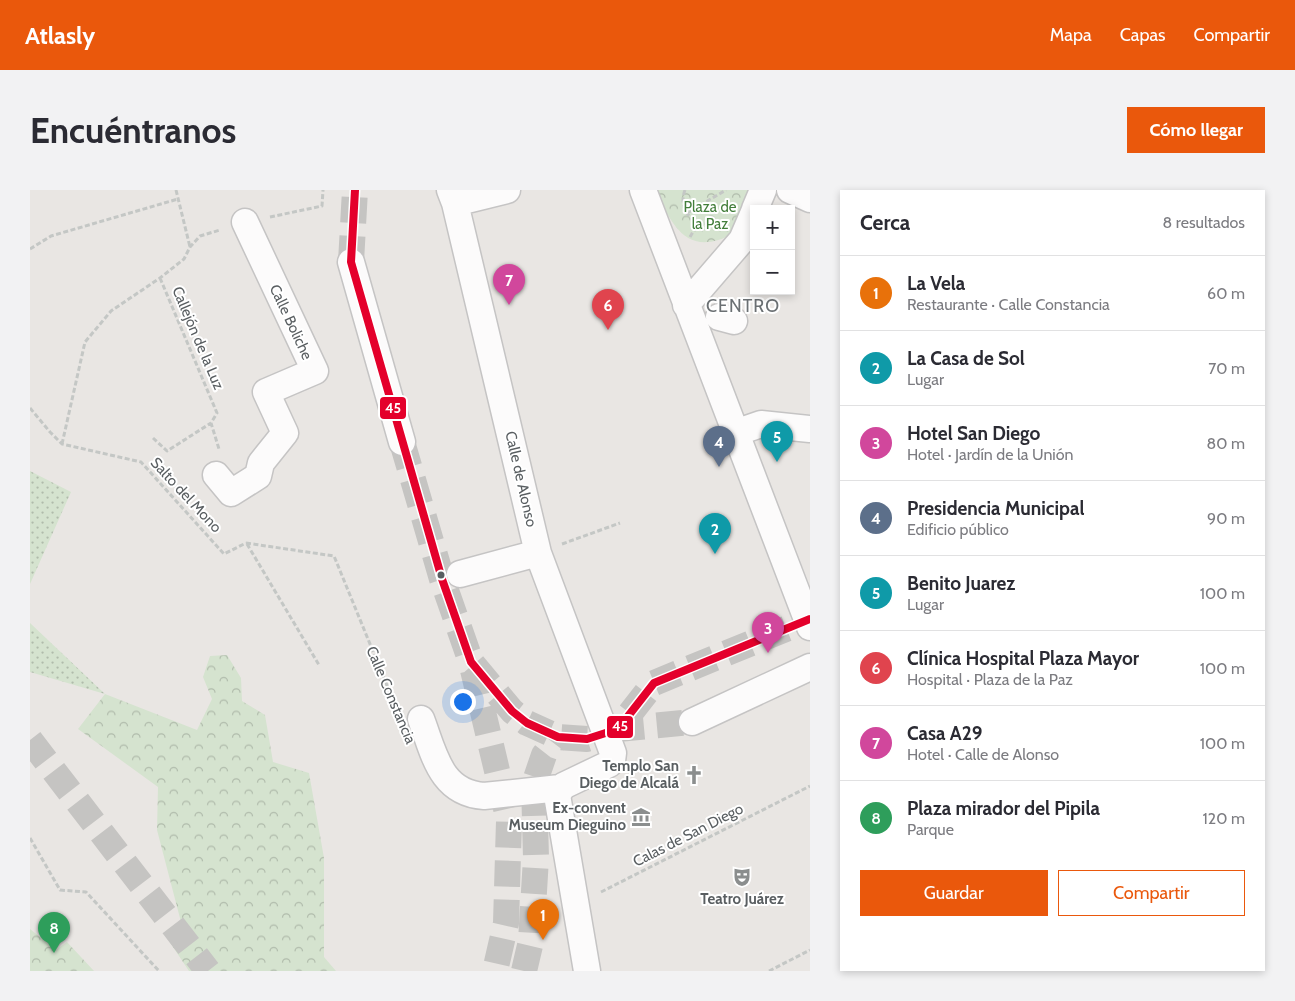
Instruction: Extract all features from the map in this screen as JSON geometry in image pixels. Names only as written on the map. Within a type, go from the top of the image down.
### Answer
[{"type":"street","points":[[453,196],[507,190]]},
{"type":"street","points":[[643,190],[810,627]]},
{"type":"street","points":[[757,205],[763,190]]},
{"type":"street","points":[[790,190],[810,199]]},
{"type":"street","name":"Calle de Alonso","points":[[453,196],[538,553],[613,753],[612,761],[606,766],[560,788]]},
{"type":"street","points":[[686,305],[742,240],[750,221]]},
{"type":"street","name":"Calle Boliche","points":[[216,475],[231,493],[258,476],[261,463],[285,433],[266,392],[314,371],[245,222]]},
{"type":"street","points":[[351,262],[402,442]]},
{"type":"street","points":[[735,433],[761,424],[810,429]]},
{"type":"street","points":[[460,574],[538,553]]},
{"type":"street","points":[[692,722],[810,667]]},
{"type":"street","points":[[410,716],[442,774],[460,790],[484,796],[560,788],[557,795],[587,971]]},
{"type":"path","points":[[176,190],[190,246]]},
{"type":"path","points":[[190,246],[200,236],[245,222],[322,206],[323,190]]},
{"type":"path","points":[[685,190],[683,203],[687,213],[698,222],[706,225],[715,224],[722,220]]},
{"type":"path","points":[[687,213],[726,190]]},
{"type":"path","points":[[30,248],[50,236],[178,199]]},
{"type":"path","name":"Callejón de la Luz","points":[[190,246],[184,259],[160,278],[217,413],[211,423],[220,450],[216,475]]},
{"type":"path","points":[[62,444],[85,342],[111,311],[160,278]]},
{"type":"path","points":[[30,408],[62,444]]},
{"type":"path","points":[[153,438],[167,451],[211,423]]},
{"type":"path","name":"Salto del Mono","points":[[62,444],[141,462],[224,554],[246,544]]},
{"type":"path","points":[[538,553],[620,524]]},
{"type":"path","points":[[246,544],[319,665]]},
{"type":"path","name":"Calle Constancia","points":[[246,544],[334,556],[410,716]]},
{"type":"path","name":"Calas de San Diego","points":[[576,905],[810,786]]},
{"type":"path","points":[[30,838],[60,890],[86,892],[159,971]]},
{"type":"path","points":[[769,971],[810,950]]},
{"type":"green space","name":"Plaza de la Paz","points":[[655,190],[751,190],[735,233],[719,240],[705,242],[694,240],[684,235],[676,227]]},
{"type":"green space","points":[[30,471],[71,492],[30,584]]},
{"type":"green space","points":[[30,623],[105,694],[30,672]]},
{"type":"green space","points":[[227,655],[241,678],[242,701],[265,715],[273,762],[309,773],[324,858],[324,957],[336,971],[189,971],[169,941],[181,922],[157,830],[158,787],[78,729],[105,694],[197,730],[212,699],[203,677],[210,656]]},
{"type":"green space","points":[[30,929],[56,950],[67,942],[94,971],[30,971]]},
{"type":"tunnel","points":[[351,262],[355,190]]},
{"type":"tunnel","points":[[402,442],[442,579],[471,662],[512,711],[527,723],[558,737],[587,739],[618,729],[654,683],[810,619]]},
{"type":"tunnel","points":[[473,670],[509,821],[506,923],[495,971]]},
{"type":"tunnel","points":[[618,729],[692,722]]},
{"type":"tunnel","points":[[524,971],[531,941],[536,858],[534,784],[544,755],[558,737]]},
{"type":"tunnel","points":[[30,740],[208,971]]},
{"type":"transit line","name":"45","points":[[355,190],[351,262],[442,579],[471,662],[512,711],[527,723],[558,737],[587,739],[618,729],[654,683],[810,619]]},
{"type":"place","name":"Casa A29","points":[[509,305]]},
{"type":"place","name":"Clínica Hospital Plaza Mayor","points":[[608,330]]},
{"type":"place","name":"Benito Juarez","points":[[777,462]]},
{"type":"place","name":"Presidencia Municipal","points":[[719,467]]},
{"type":"place","name":"La Casa de Sol","points":[[715,554]]},
{"type":"place","name":"Hotel San Diego","points":[[768,653]]},
{"type":"place","name":"Templo San Diego de Alcalá","points":[[694,775]]},
{"type":"place","name":"Ex-convent Museum Dieguino","points":[[641,817]]},
{"type":"place","name":"Teatro Juárez","points":[[742,877]]},
{"type":"place","name":"La Vela","points":[[543,940]]},
{"type":"place","name":"Plaza mirador del Pipila","points":[[54,953]]},
{"type":"district","name":"CENTRO","points":[[743,306]]}]
